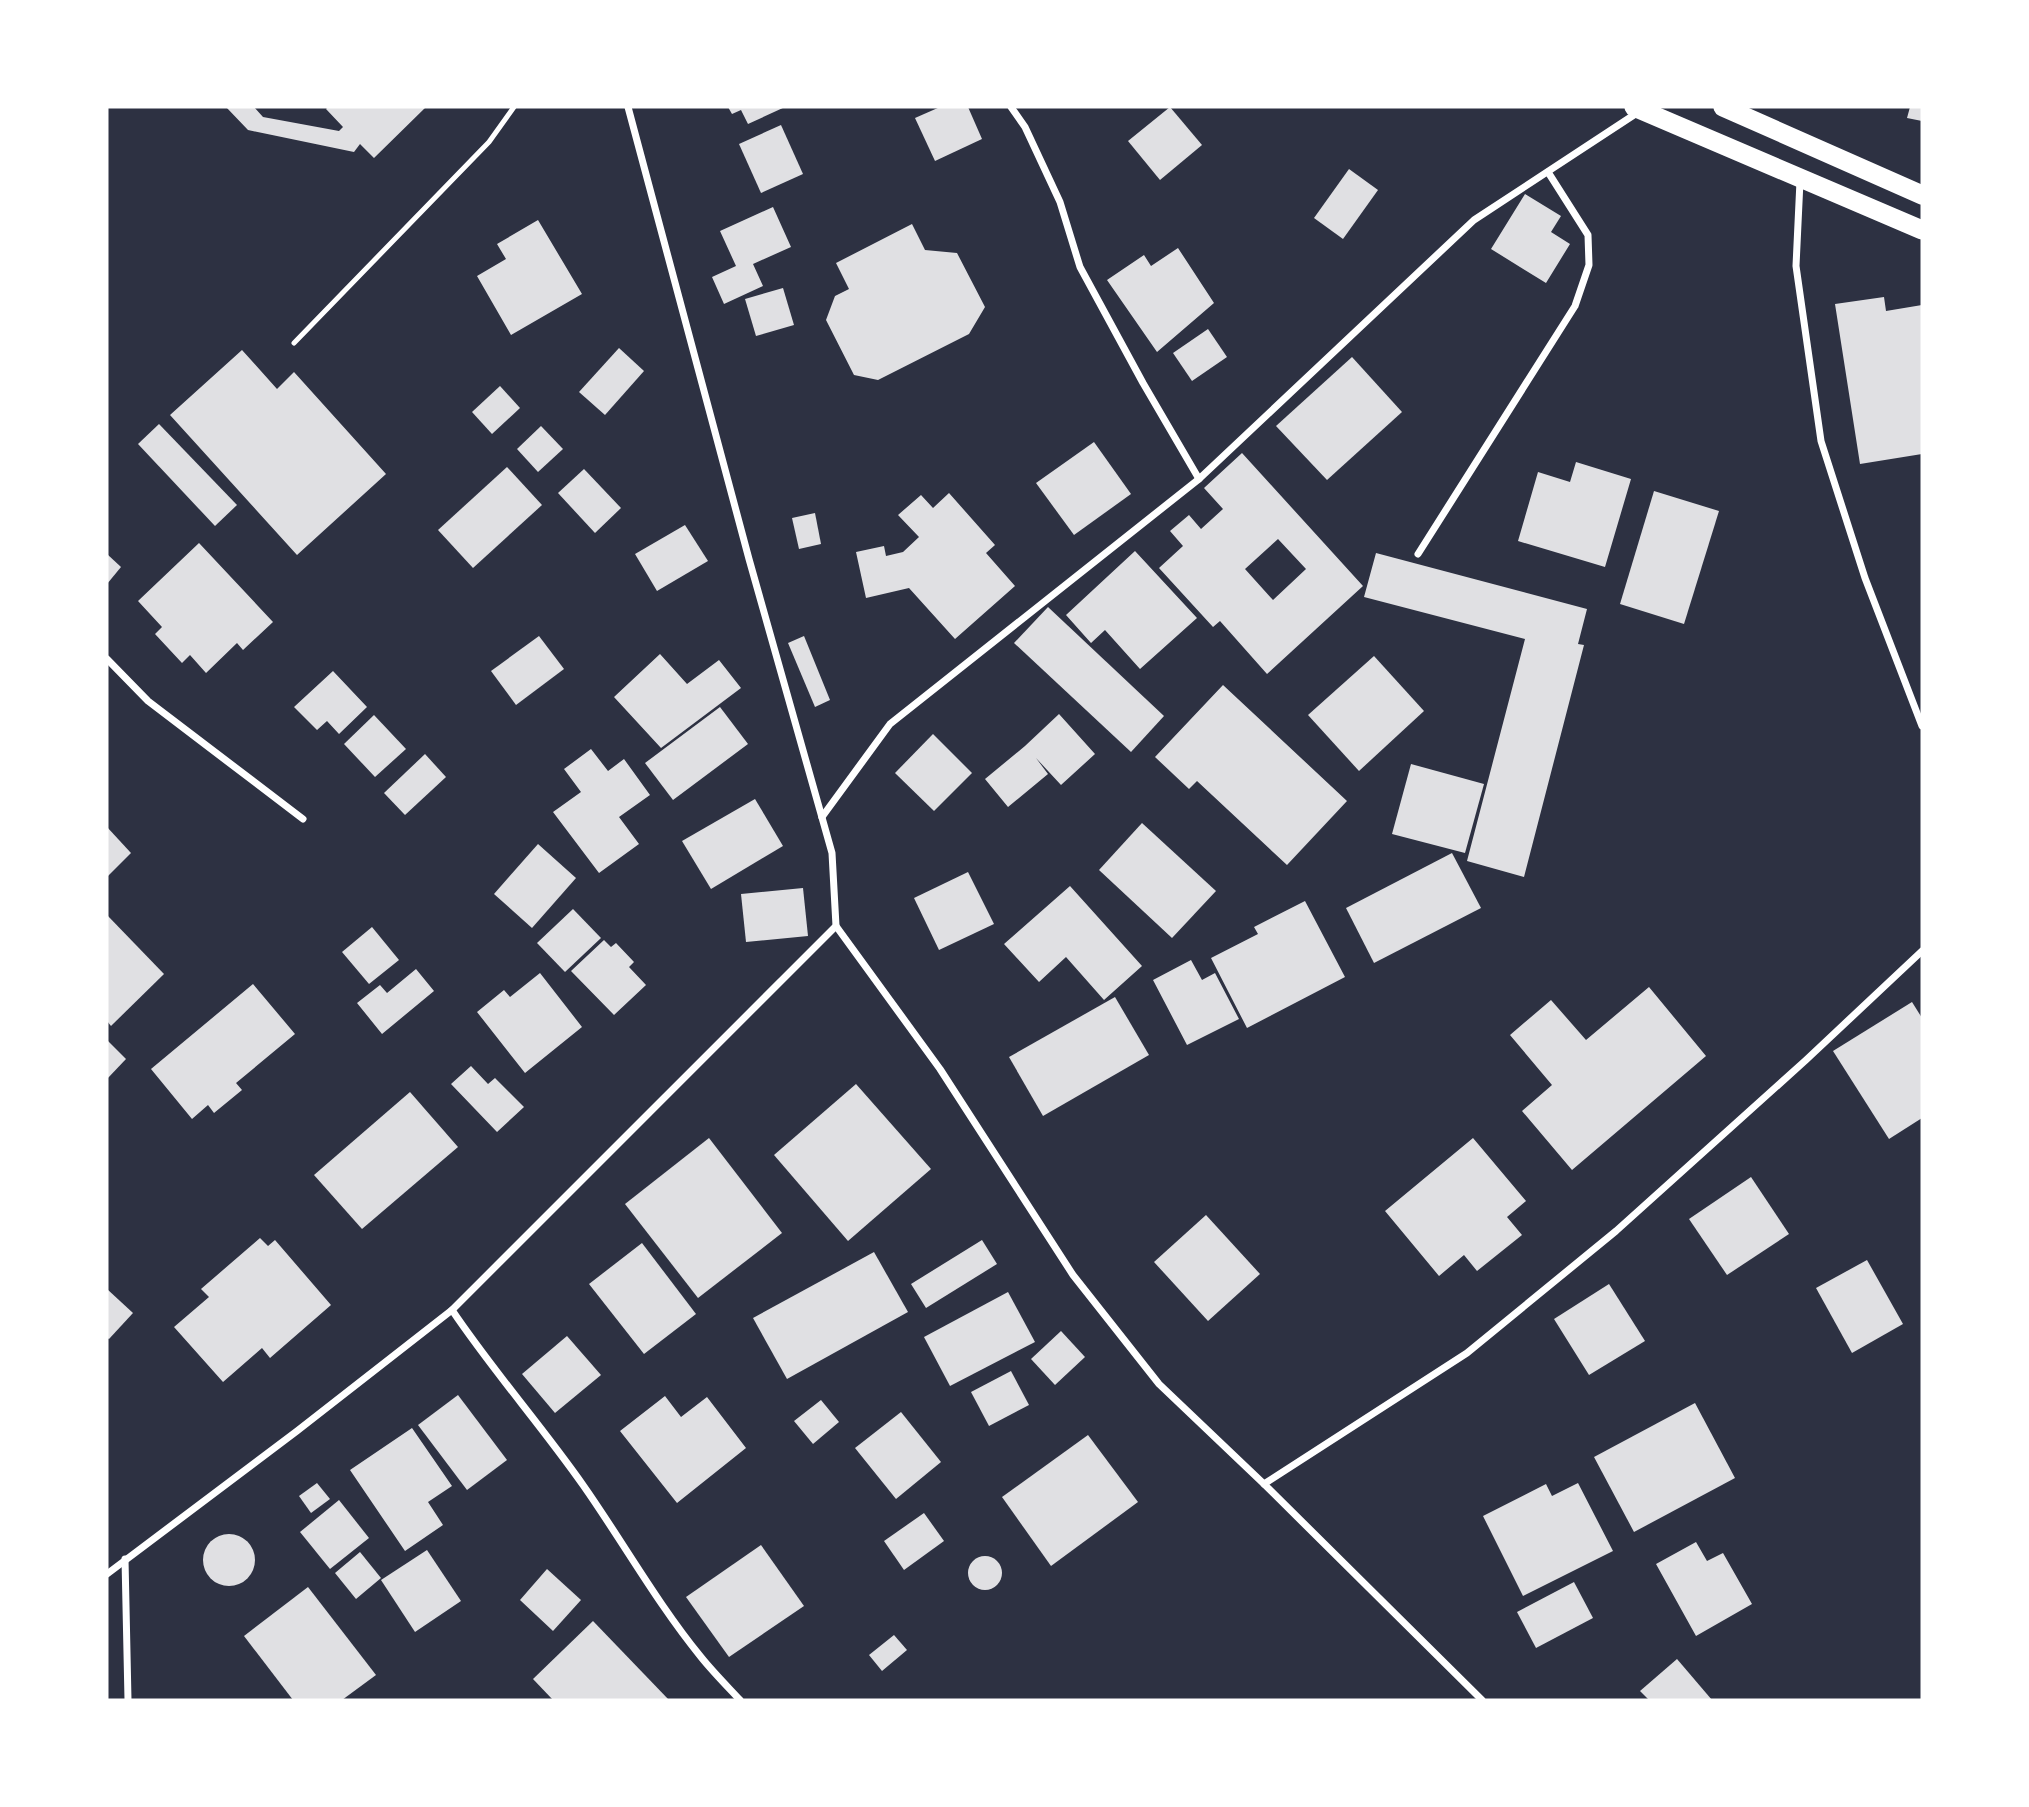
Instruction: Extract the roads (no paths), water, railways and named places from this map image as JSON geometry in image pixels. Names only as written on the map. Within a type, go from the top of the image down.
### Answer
[{"type":"highway","points":[[1723,107],[1922,195]]},
{"type":"highway","points":[[1637,109],[1922,230]]},
{"type":"street","points":[[628,107],[749,559],[832,853],[836,926],[940,1069],[1073,1275],[1159,1384],[1482,1700]]},
{"type":"street","points":[[1011,107],[1025,127],[1060,202],[1080,267],[1199,480]]},
{"type":"street","points":[[822,817],[890,724],[1199,480],[1474,220],[1637,109]]},
{"type":"street","points":[[1418,554],[1575,306],[1589,265],[1588,235],[1548,172]]},
{"type":"street","points":[[1800,177],[1796,266],[1821,441],[1865,578],[1922,726]]},
{"type":"street","points":[[107,659],[148,701],[303,819]]},
{"type":"street","points":[[107,1574],[452,1310],[836,926]]},
{"type":"street","points":[[1264,1484],[1467,1353],[1616,1231],[1807,1060],[1922,951]]},
{"type":"street","points":[[452,1310],[482,1354],[584,1486],[701,1656],[740,1700]]},
{"type":"street","points":[[125,1559],[128,1700]]},
{"type":"lane","points":[[294,343],[489,142],[514,107]]}]
